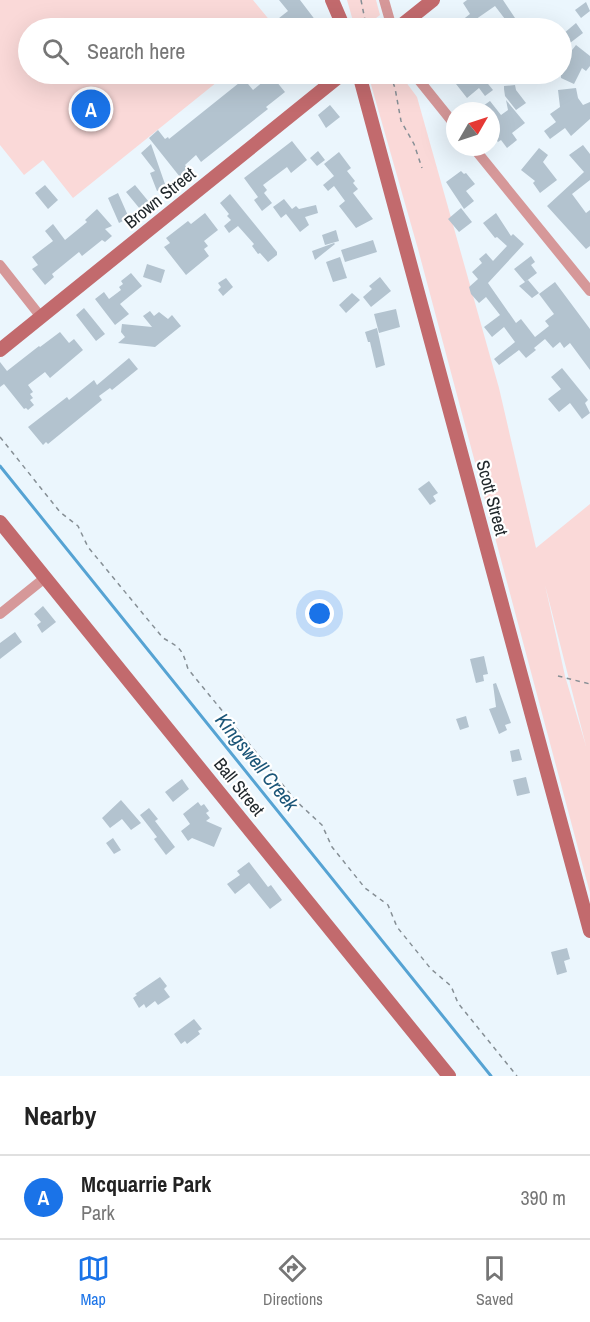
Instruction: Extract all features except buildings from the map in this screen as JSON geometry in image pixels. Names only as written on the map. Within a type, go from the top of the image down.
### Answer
[{"type":"street","points":[[332,0],[340,18]]},
{"type":"street","points":[[384,0],[389,18]]},
{"type":"street","points":[[410,18],[433,0]]},
{"type":"street","name":"Brown Street","points":[[0,350],[330,84]]},
{"type":"street","name":"Scott Street","points":[[362,84],[590,931]]},
{"type":"street","points":[[422,84],[446,113]]},
{"type":"street","points":[[480,156],[590,291]]},
{"type":"street","points":[[0,265],[41,317]]},
{"type":"street","name":"Ball Street","points":[[0,522],[449,1076]]},
{"type":"street","points":[[0,614],[46,577]]},
{"type":"path","points":[[361,0],[364,18]]},
{"type":"path","points":[[394,84],[401,121],[414,144],[422,168]]},
{"type":"path","points":[[0,437],[60,512],[78,526],[88,547],[163,638],[180,648],[185,656],[188,669],[296,801],[322,825],[332,847],[365,888],[388,905],[397,927],[430,969],[451,986],[458,1003],[517,1076]]},
{"type":"path","points":[[558,676],[590,684]]},
{"type":"shaded area","points":[[0,0],[253,0],[268,18],[18,18],[18,84],[215,84],[73,198],[43,160],[24,175],[0,145]]},
{"type":"shaded area","points":[[347,0],[376,0],[380,15],[376,18],[352,18]]},
{"type":"shaded area","points":[[371,84],[407,84],[417,97],[499,388],[536,548],[590,504],[590,893],[418,249]],"holes":[[[545,585],[586,746],[565,676]]]},
{"type":"waterway","name":"Kingswell Creek","points":[[0,466],[491,1076]]},
{"type":"place","name":"Mcquarrie Park","points":[[91,109]]}]
